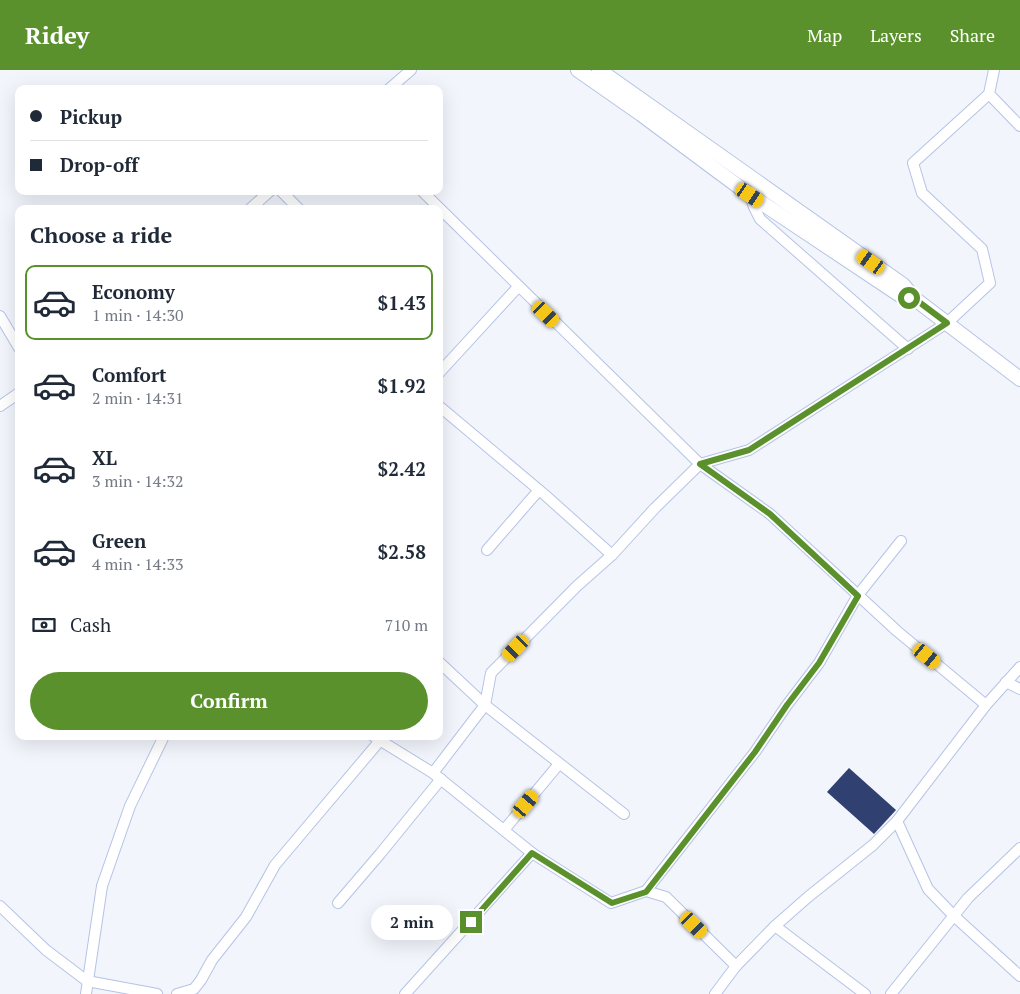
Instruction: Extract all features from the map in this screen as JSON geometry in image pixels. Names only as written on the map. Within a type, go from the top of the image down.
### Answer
[{"type":"main road","points":[[578,70],[750,195],[897,293],[915,299]]},
{"type":"main road","points":[[599,70],[903,285],[915,299],[1020,379]]},
{"type":"street","points":[[394,85],[411,70]]},
{"type":"street","points":[[338,903],[380,854],[437,776],[485,705],[492,674],[577,586],[612,556],[655,508],[700,464],[749,450],[947,323],[990,283],[982,249],[922,193],[913,163],[989,94],[994,70]]},
{"type":"street","points":[[989,94],[1020,126]]},
{"type":"street","points":[[758,182],[750,195],[760,219],[908,349]]},
{"type":"street","points":[[254,205],[266,195]]},
{"type":"street","points":[[285,195],[295,205]]},
{"type":"street","points":[[426,195],[436,205]]},
{"type":"street","points":[[443,212],[700,464],[770,514],[897,631],[986,705]]},
{"type":"street","points":[[443,370],[518,287]]},
{"type":"street","points":[[0,316],[15,341]]},
{"type":"street","points":[[0,406],[15,396]]},
{"type":"street","points":[[443,409],[539,490],[612,556]]},
{"type":"street","points":[[487,550],[539,490]]},
{"type":"street","points":[[381,740],[437,776],[532,853],[612,903],[646,892],[755,752],[819,663],[858,596],[902,541]]},
{"type":"street","points":[[715,994],[736,966],[775,926],[873,845],[897,821],[986,705],[1020,667]]},
{"type":"street","points":[[443,668],[485,705],[624,814]]},
{"type":"street","points":[[1006,682],[1020,689]]},
{"type":"street","points":[[86,994],[102,886],[130,806],[162,740]]},
{"type":"street","points":[[177,994],[194,989],[212,960],[246,917],[275,865],[376,740]]},
{"type":"street","points":[[504,830],[559,764]]},
{"type":"street","points":[[897,821],[928,889],[954,916],[1020,976]]},
{"type":"street","points":[[891,994],[968,898],[1020,848]]},
{"type":"street","points":[[405,994],[532,853]]},
{"type":"street","points":[[646,892],[666,898],[736,966]]},
{"type":"street","points":[[0,906],[46,950],[88,981],[157,994]]},
{"type":"street","points":[[775,926],[865,994]]},
{"type":"building","points":[[849,768],[896,810],[874,834],[827,792]]},
{"type":"route","points":[[471,922],[532,853],[612,903],[646,892],[755,752],[819,663],[858,596],[770,514],[700,464],[749,450],[947,323],[915,299],[909,298]]}]
